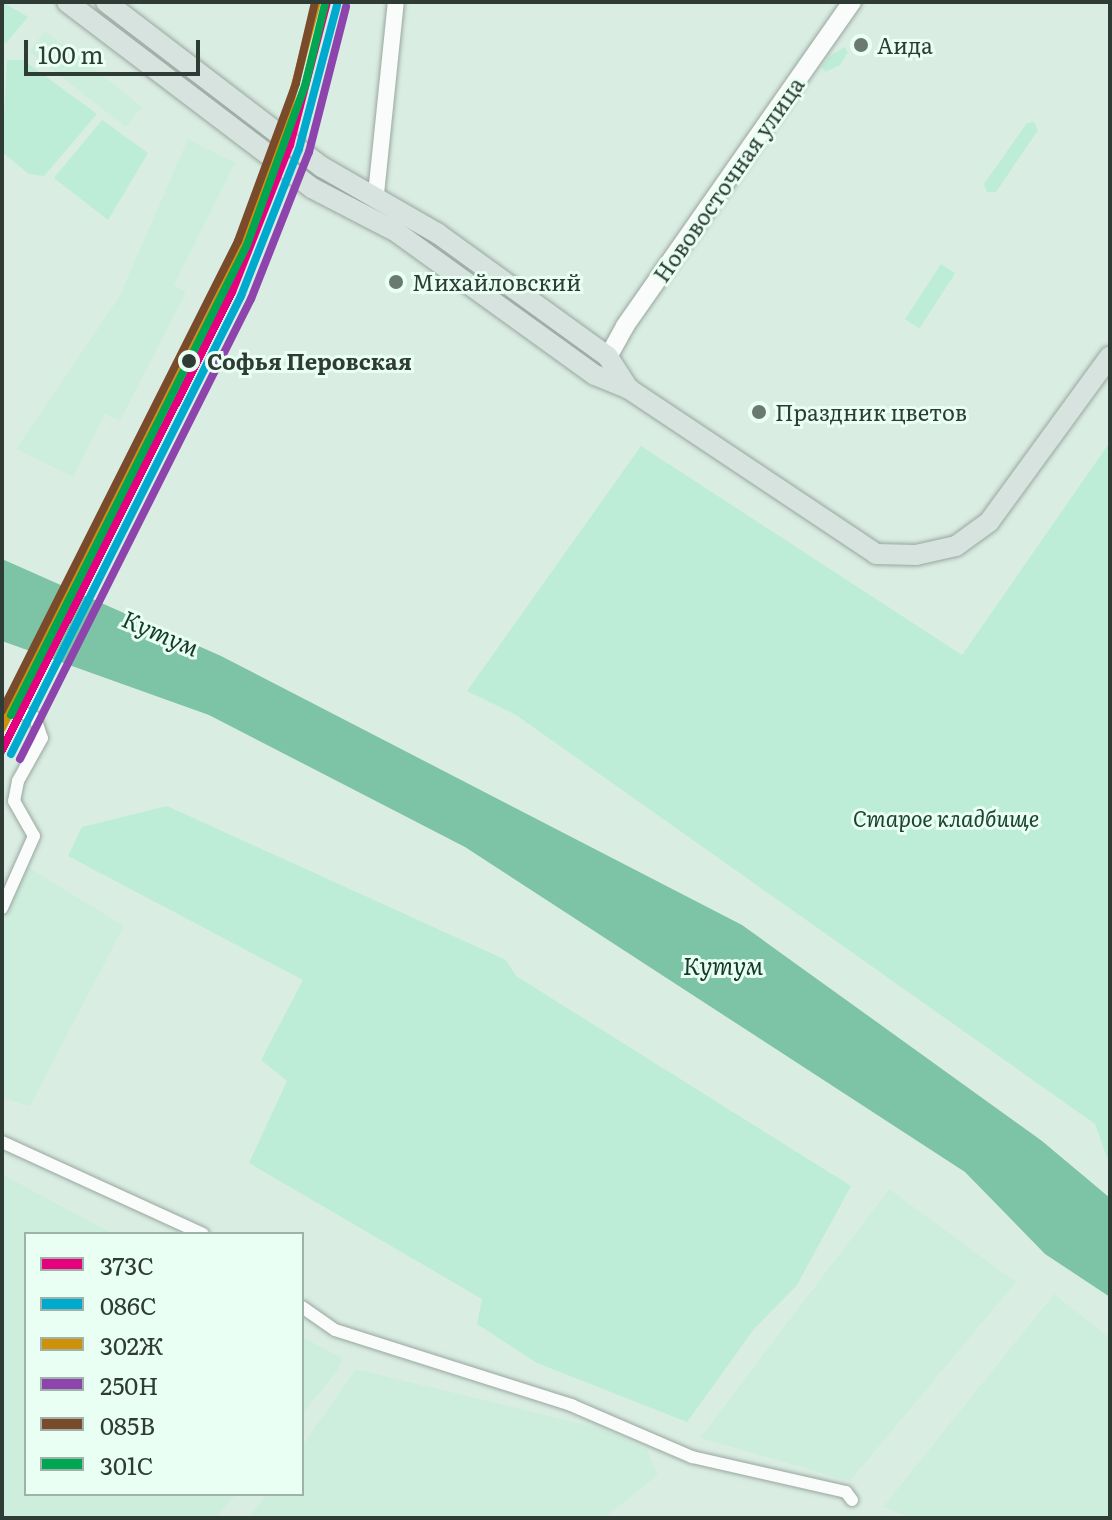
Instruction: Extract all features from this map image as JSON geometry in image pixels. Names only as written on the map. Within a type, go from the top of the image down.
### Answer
[{"type":"main road","points":[[67,2],[312,188],[395,231],[595,375],[629,389],[876,554],[916,555],[956,546],[989,522],[1110,356]]},
{"type":"main road","points":[[106,2],[322,167],[376,194],[608,357],[629,389]]},
{"type":"main road","name":"Нововосточная улица","points":[[608,357],[625,326],[852,2]]},
{"type":"main road","points":[[196,101],[207,80]]},
{"type":"main road","points":[[376,194],[395,231]]},
{"type":"main road","points":[[595,375],[608,357]]},
{"type":"street","points":[[385,141],[396,2]]},
{"type":"street","points":[[376,194],[396,92],[405,2]]},
{"type":"street","points":[[2,704],[35,718],[42,738],[14,801],[34,836],[2,908]]},
{"type":"street","points":[[2,1142],[199,1232]]},
{"type":"street","points":[[304,1308],[335,1330],[571,1405],[692,1457],[846,1492],[852,1500]]},
{"type":"shaded area","points":[[45,31],[142,107],[126,127],[29,51]]},
{"type":"shaded area","points":[[188,139],[235,163],[174,285],[186,292],[120,421],[105,414],[73,477],[16,449],[119,297]]},
{"type":"shaded area","points":[[28,867],[124,926],[30,1106],[2,1098],[2,926]]},
{"type":"shaded area","points":[[2,1174],[109,1232],[24,1232],[24,1496],[234,1496],[216,1518],[2,1518]]},
{"type":"shaded area","points":[[889,1189],[1016,1282],[850,1481],[700,1438]]},
{"type":"shaded area","points":[[1054,1294],[1110,1338],[1110,1518],[911,1518],[883,1507]]},
{"type":"shaded area","points":[[304,1338],[342,1358],[339,1369],[304,1412]]},
{"type":"shaded area","points":[[356,1369],[606,1430],[647,1450],[658,1475],[604,1518],[248,1518],[265,1496],[304,1496],[304,1443]]},
{"type":"green space","points":[[2,2],[28,17],[6,43],[2,41]]},
{"type":"green space","points":[[844,47],[848,52],[840,65],[825,72],[822,67],[829,57]]},
{"type":"green space","points":[[7,60],[23,60],[97,114],[44,176],[29,174],[2,152]]},
{"type":"green space","points":[[102,120],[148,153],[108,220],[54,178]]},
{"type":"green space","points":[[1034,122],[1038,130],[996,192],[987,192],[984,184],[1027,123]]},
{"type":"green space","points":[[941,264],[955,273],[919,329],[905,319]]},
{"type":"green space","name":"Старое кладбище","points":[[1110,442],[1110,1166],[1095,1124],[516,715],[467,691],[641,446],[962,655]]},
{"type":"green space","points":[[167,806],[506,960],[516,976],[851,1186],[797,1285],[754,1329],[687,1422],[537,1363],[477,1324],[482,1299],[249,1163],[287,1081],[261,1060],[303,980],[68,856],[82,827]]},
{"type":"water","name":"Кутум","points":[[2,559],[221,656],[742,925],[1042,1141],[1110,1198],[1110,1297],[1045,1254],[965,1172],[465,847],[209,715],[2,641]]},
{"type":"transit line","name":"085В","points":[[2,711],[238,241],[296,83],[315,2]]},
{"type":"transit line","name":"302Ж","points":[[2,728],[223,288],[280,142],[317,2]]},
{"type":"transit line","name":"373C","points":[[2,750],[232,292],[290,145],[327,2]]},
{"type":"transit line","name":"301С","points":[[11,715],[247,245],[305,86],[325,4]]},
{"type":"transit line","name":"086С","points":[[11,754],[241,296],[299,149],[337,5]]},
{"type":"transit line","name":"250Н","points":[[20,759],[251,299],[309,152],[346,7]]},
{"type":"place","name":"Аида","points":[[861,45]]},
{"type":"place","name":"Михайловский","points":[[396,282]]},
{"type":"place","name":"Софья Перовская","points":[[189,361]]},
{"type":"place","name":"Праздник цветов","points":[[759,412]]}]
